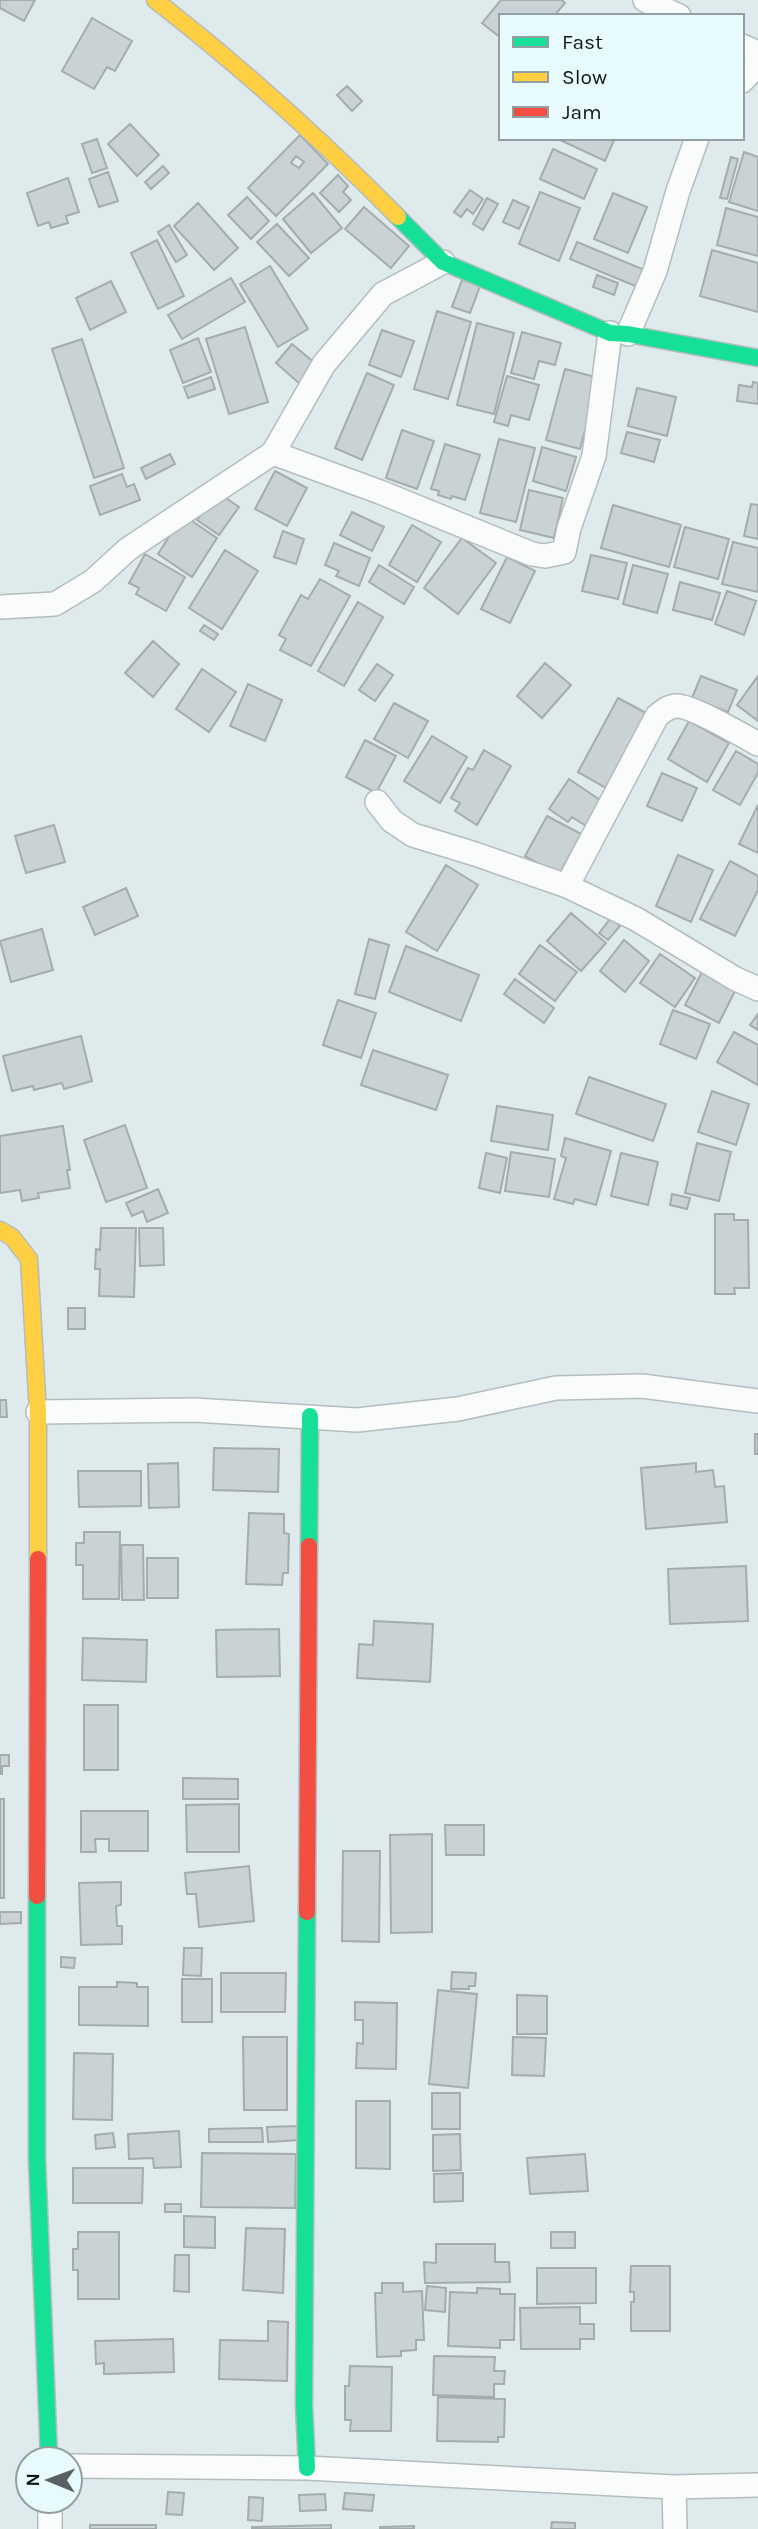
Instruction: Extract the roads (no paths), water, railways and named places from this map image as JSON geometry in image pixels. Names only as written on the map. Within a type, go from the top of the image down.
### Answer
[{"type":"street","points":[[155,0],[200,35],[356,174],[443,262],[619,333],[758,358]]},
{"type":"street","points":[[645,0],[675,14]]},
{"type":"street","points":[[744,79],[758,64]]},
{"type":"street","points":[[273,453],[380,492],[532,554],[555,555],[564,552],[569,528],[594,456],[619,333],[655,271],[678,191],[696,140]]},
{"type":"street","points":[[0,607],[55,604],[93,581],[128,549],[273,453],[324,364],[383,294],[443,262]]},
{"type":"street","points":[[567,886],[657,716],[666,709],[678,706],[723,724],[758,744]]},
{"type":"street","points":[[377,802],[392,821],[413,835],[475,853],[567,886],[636,919],[734,978],[758,989]]},
{"type":"street","points":[[0,1230],[12,1237],[29,1259],[38,1412],[37,2160],[48,2445]]},
{"type":"street","points":[[38,1412],[194,1410],[357,1420],[458,1409],[556,1388],[642,1387],[758,1401]]},
{"type":"street","points":[[307,2468],[304,2405],[310,1416]]},
{"type":"street","points":[[84,2466],[307,2468],[674,2487],[758,2485]]},
{"type":"street","points":[[674,2487],[676,2529]]}]
